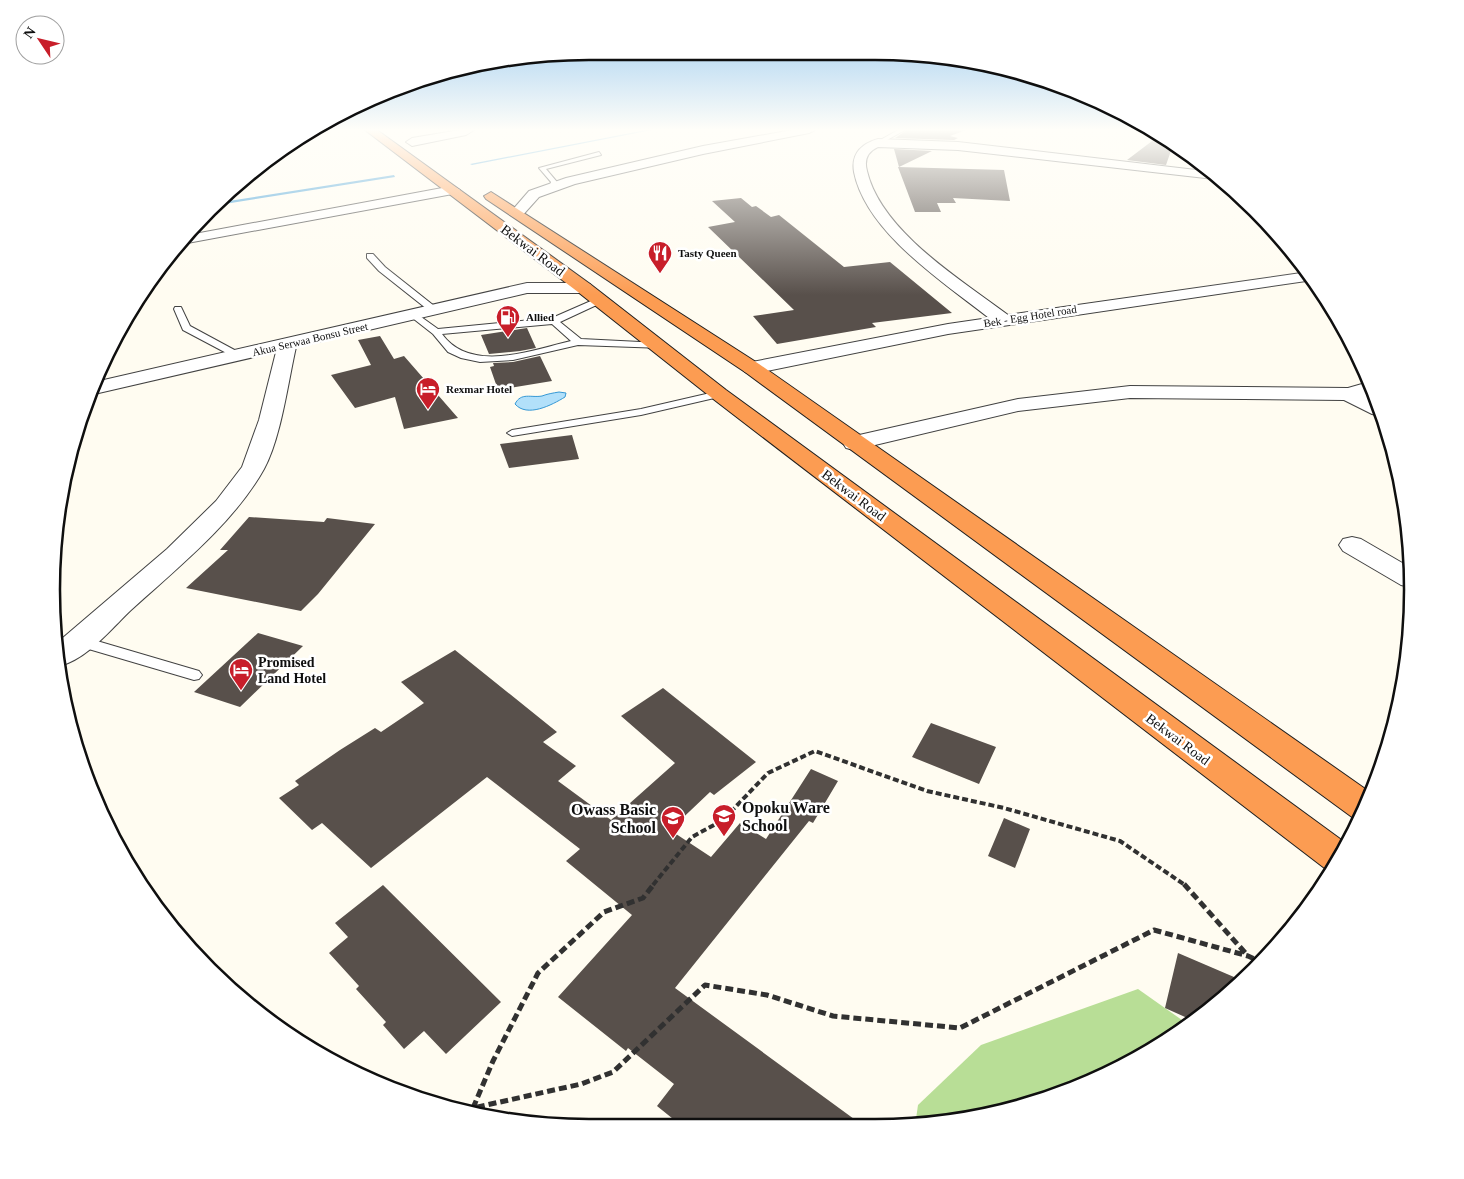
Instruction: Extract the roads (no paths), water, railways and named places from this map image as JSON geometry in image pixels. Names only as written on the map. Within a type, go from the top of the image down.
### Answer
[{"type":"highway","name":"Bekwai Road","points":[[445,185],[592,294],[719,394],[1333,855]]},
{"type":"highway","name":"Bekwai Road","points":[[474,185],[752,368],[1359,803]]},
{"type":"highway","points":[[850,492],[897,473]]},
{"type":"street","points":[[516,214],[534,194],[559,185]]},
{"type":"street","points":[[863,185],[884,218],[926,260],[1004,320]]},
{"type":"street","points":[[192,239],[452,190]]},
{"type":"street","points":[[527,288],[558,269]]},
{"type":"street","name":"Bek - Egg Hotel road","points":[[752,368],[864,344],[1004,320],[1302,277]]},
{"type":"street","points":[[527,288],[592,294]]},
{"type":"street","name":"Akua Serwaa Bonsu Street","points":[[100,387],[414,316],[527,288]]},
{"type":"street","points":[[64,652],[80,641],[176,555],[225,506],[253,468],[270,420],[287,344]]},
{"type":"street","points":[[854,443],[1018,405],[1130,392],[1348,394],[1365,390]]},
{"type":"street","points":[[1348,394],[1371,406]]},
{"type":"street","points":[[1352,545],[1404,575]]},
{"type":"lane","points":[[370,256],[382,270],[435,311]]},
{"type":"lane","points":[[436,332],[554,321],[592,294]]},
{"type":"lane","points":[[178,309],[186,328],[237,355]]},
{"type":"lane","points":[[414,316],[436,332],[449,349],[466,358],[484,361],[578,342],[660,346]]},
{"type":"lane","points":[[554,321],[578,342]]},
{"type":"lane","points":[[512,433],[641,412],[719,394]]},
{"type":"lane","points":[[80,641],[194,675]]},
{"type":"water","points":[[559,392],[566,393],[565,397],[540,409],[526,410],[515,404],[517,400],[523,397],[542,396]]},
{"type":"waterway","points":[[228,203],[338,185]]},
{"type":"place","name":"Tasty Queen","points":[[660,274]]},
{"type":"place","name":"Allied","points":[[508,338]]},
{"type":"place","name":"Rexmar Hotel","points":[[428,410]]},
{"type":"place","name":"Promised Land Hotel","points":[[241,691]]},
{"type":"place","name":"Opoku Ware School","points":[[724,837]]},
{"type":"place","name":"Owass Basic School","points":[[673,839]]}]
